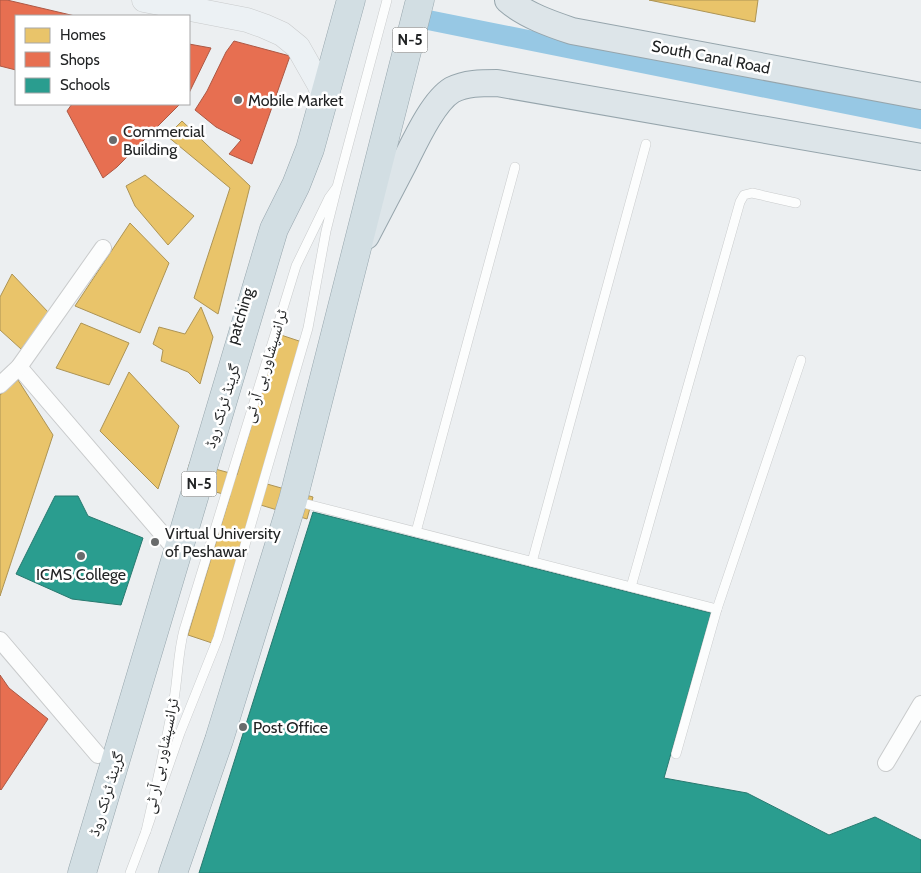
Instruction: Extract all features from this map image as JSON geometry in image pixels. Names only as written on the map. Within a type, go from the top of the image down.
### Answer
[{"type":"highway","name":"گرینڈ ٹرنک روڈ","points":[[82,873],[160,596],[274,229],[296,185],[310,149],[318,84],[338,46],[351,0]]},
{"type":"highway","name":"N-5","points":[[173,873],[219,740],[293,500],[420,0]]},
{"type":"main road","points":[[144,0],[247,20],[282,34],[298,47],[318,84]]},
{"type":"main road","name":"South Canal Road","points":[[508,0],[552,24],[572,31],[921,96]]},
{"type":"main road","points":[[352,263],[418,136],[436,106],[450,91],[465,85],[497,83],[921,157]]},
{"type":"street","points":[[0,385],[19,366],[103,248]]},
{"type":"street","points":[[19,366],[170,544]]},
{"type":"street","points":[[0,640],[102,756]]},
{"type":"street","points":[[886,763],[921,704]]},
{"type":"lane","name":"ٹرانسپشاور بی آر ٹی","points":[[146,831],[180,733],[218,638],[308,328],[326,231],[387,0]]},
{"type":"lane","points":[[532,562],[646,144]]},
{"type":"lane","points":[[416,532],[515,167]]},
{"type":"lane","name":"ٹرانسپشاور بی آر ٹی","points":[[146,831],[174,696],[184,630],[296,266],[329,198],[337,187]]},
{"type":"lane","points":[[631,587],[740,202],[744,194],[752,193],[796,203]]},
{"type":"lane","name":"patching","points":[[191,475],[268,228]]},
{"type":"lane","points":[[676,754],[717,609],[801,360]]},
{"type":"lane","points":[[293,500],[717,609]]},
{"type":"lane","points":[[130,873],[146,831]]},
{"type":"building: Homes","points":[[649,0],[758,0],[755,22]]},
{"type":"building: Homes","points":[[182,121],[250,186],[218,314],[194,298],[230,188],[167,136]]},
{"type":"building: Homes","points":[[145,175],[194,216],[168,245],[135,206],[126,186]]},
{"type":"building: Homes","points":[[130,223],[169,263],[140,333],[75,306]]},
{"type":"building: Homes","points":[[12,274],[49,313],[21,349],[0,330],[0,297]]},
{"type":"building: Homes","points":[[201,307],[213,337],[200,384],[188,372],[161,361],[163,350],[153,344],[159,327],[185,334]]},
{"type":"building: Homes","points":[[81,323],[129,343],[109,385],[56,368]]},
{"type":"building: Homes","points":[[278,334],[302,342],[260,482],[313,497],[307,519],[254,503],[212,643],[188,635],[230,496],[184,483],[190,462],[237,475]]},
{"type":"building: Homes","points":[[129,372],[179,426],[158,489],[100,431]]},
{"type":"building: Homes","points":[[18,380],[53,435],[0,596],[0,395]]},
{"type":"building: Shops","points":[[0,0],[71,15],[15,15],[15,70],[0,66]]},
{"type":"building: Shops","name":"Mobile Market","points":[[234,41],[290,56],[252,164],[229,154],[241,140],[216,127],[195,110],[207,91],[226,52]]},
{"type":"building: Shops","name":"Commercial Building","points":[[190,44],[211,48],[190,91]]},
{"type":"building: Shops","name":"Commercial Building","points":[[71,105],[179,105],[117,167],[103,178],[67,111]]},
{"type":"building: Shops","points":[[0,675],[9,688],[48,719],[1,790],[0,789]]},
{"type":"building: Schools","name":"ICMS College","points":[[55,496],[78,496],[88,516],[143,538],[121,605],[72,599],[16,574]]},
{"type":"building: Schools","points":[[313,512],[711,613],[664,778],[747,793],[829,835],[875,817],[921,840],[921,873],[199,873]]},
{"type":"waterway","points":[[428,20],[921,119]]},
{"type":"place","name":"Mobile Market","points":[[238,100]]},
{"type":"place","name":"Commercial Building","points":[[113,140]]},
{"type":"place","name":"Virtual University of Peshawar","points":[[155,542]]},
{"type":"place","name":"ICMS College","points":[[81,556]]},
{"type":"place","name":"Post Office","points":[[243,727]]}]
